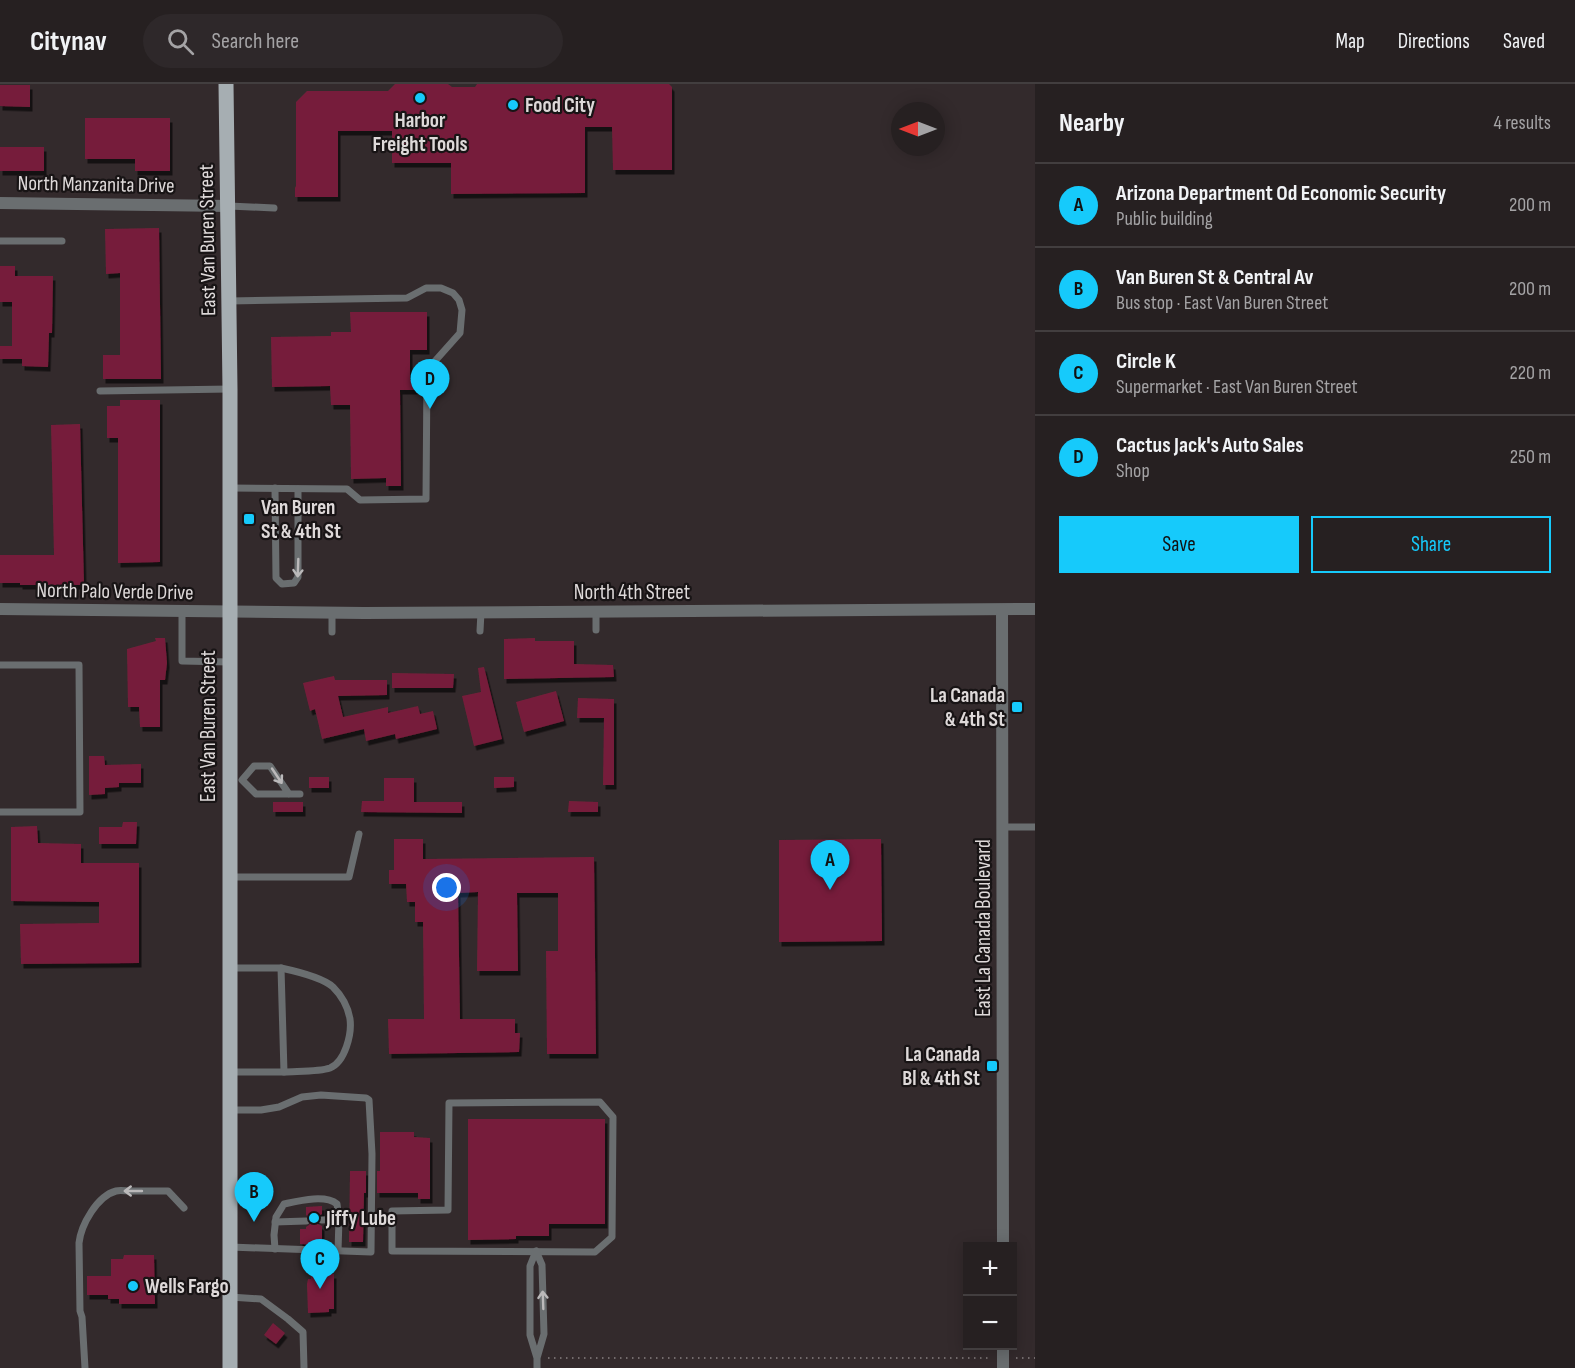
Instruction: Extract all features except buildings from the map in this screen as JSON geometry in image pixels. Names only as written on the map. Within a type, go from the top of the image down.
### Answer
[{"type":"main road","name":"East Van Buren Street","points":[[226,84],[230,389],[229,662],[236,780],[230,878],[230,1368]]},
{"type":"street","name":"North Manzanita Drive","points":[[0,202],[228,206]]},
{"type":"street","name":"North Palo Verde Drive","points":[[0,609],[229,612]]},
{"type":"street","name":"North 4th Street","points":[[229,612],[1035,609]]},
{"type":"street","name":"East La Canada Boulevard","points":[[1002,610],[1003,1242]]},
{"type":"lane","points":[[228,206],[274,208]]},
{"type":"lane","points":[[0,241],[62,241]]},
{"type":"lane","points":[[229,301],[407,298],[426,288],[441,288],[453,293],[459,300],[462,310],[460,333],[428,369],[426,499],[360,500],[346,489],[230,488]]},
{"type":"lane","points":[[100,391],[230,389]]},
{"type":"lane","points":[[275,488],[276,578],[282,584],[294,583],[298,577],[297,489]]},
{"type":"lane","points":[[182,611],[182,661],[229,662]]},
{"type":"lane","points":[[332,612],[332,632]]},
{"type":"lane","points":[[480,631],[481,612]]},
{"type":"lane","points":[[596,612],[596,630]]},
{"type":"lane","points":[[0,665],[79,665],[80,812],[0,812]]},
{"type":"lane","points":[[289,794],[270,766],[254,766],[236,780],[256,794],[289,794],[300,794]]},
{"type":"lane","points":[[1002,828],[1035,827]]},
{"type":"lane","points":[[230,878],[350,877],[360,834]]},
{"type":"lane","points":[[230,968],[281,968],[299,972],[331,985],[340,996],[351,1022],[347,1046],[340,1060],[330,1067],[284,1072],[230,1072]]},
{"type":"lane","points":[[281,968],[284,1072]]},
{"type":"lane","points":[[230,1110],[261,1110],[279,1107],[302,1097],[321,1095],[366,1098],[369,1100],[372,1154],[371,1252],[230,1246]]},
{"type":"lane","points":[[600,1102],[613,1117],[612,1238],[596,1252],[537,1251],[392,1251],[392,1211],[448,1210],[449,1103],[600,1102]]},
{"type":"lane","points":[[85,1368],[80,1311],[79,1243],[81,1232],[95,1208],[116,1191],[168,1191],[184,1208]]},
{"type":"lane","points":[[275,1249],[276,1217],[284,1204],[302,1200],[332,1200],[337,1204],[339,1219],[338,1251]]},
{"type":"lane","points":[[322,1220],[339,1219]]},
{"type":"lane","points":[[275,1222],[306,1221]]},
{"type":"lane","points":[[537,1251],[542,1265],[544,1334],[537,1358],[537,1368]]},
{"type":"lane","points":[[537,1251],[530,1266],[530,1335],[537,1358]]},
{"type":"lane","points":[[230,1297],[261,1299],[303,1332],[304,1368]]},
{"type":"path","points":[[537,1358],[1035,1358]]},
{"type":"place","name":"Harbor Freight Tools","points":[[420,98]]},
{"type":"place","name":"Food City","points":[[513,105]]},
{"type":"place","name":"Cactus Jack's Auto Sales","points":[[430,409]]},
{"type":"place","name":"Van Buren St & 4th St","points":[[249,519]]},
{"type":"place","name":"La Canada & 4th St","points":[[1017,707]]},
{"type":"place","name":"Arizona Department Od Economic Security","points":[[830,890]]},
{"type":"place","name":"La Canada Bl & 4th St","points":[[992,1066]]},
{"type":"place","name":"Jiffy Lube","points":[[314,1218]]},
{"type":"place","name":"Van Buren St & Central Av","points":[[254,1222]]},
{"type":"place","name":"Wells Fargo","points":[[133,1286]]},
{"type":"place","name":"Circle K","points":[[320,1289]]}]
